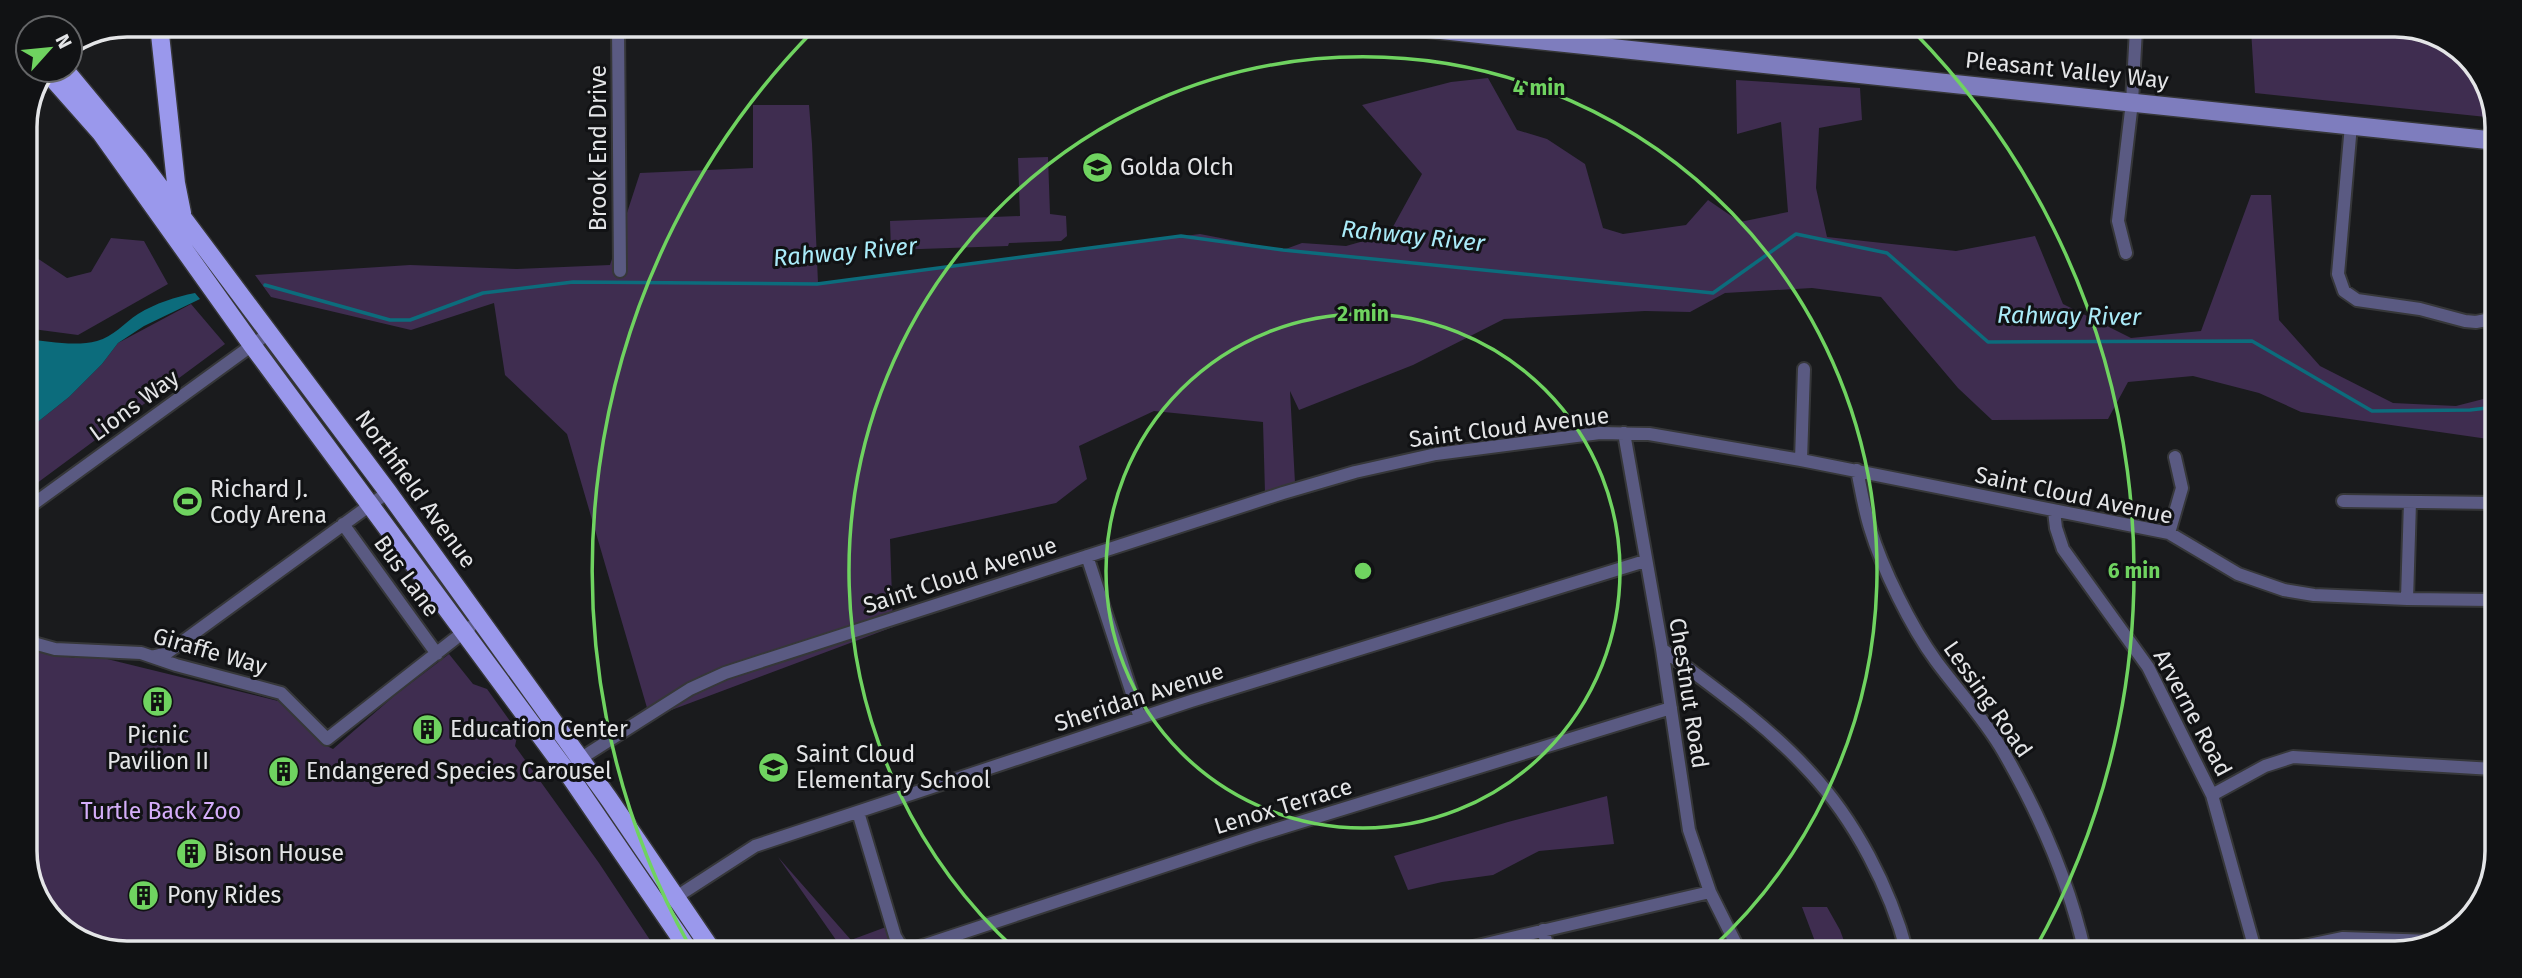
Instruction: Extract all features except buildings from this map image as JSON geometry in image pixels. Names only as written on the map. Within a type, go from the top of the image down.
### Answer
[{"type":"main road","points":[[160,37],[176,183],[184,220]]},
{"type":"main road","name":"Pleasant Valley Way","points":[[1508,37],[2485,140]]},
{"type":"main road","name":"Northfield Avenue","points":[[58,84],[157,197],[184,220],[480,618],[683,941]]},
{"type":"main road","name":"Northfield Avenue","points":[[77,84],[104,114],[252,345],[465,631],[676,897],[705,941]]},
{"type":"street","name":"Brook End Drive","points":[[618,37],[620,271]]},
{"type":"street","points":[[2126,253],[2118,221],[2132,102],[2136,37]]},
{"type":"street","points":[[2351,125],[2338,274],[2344,290],[2366,303],[2420,309],[2465,321],[2485,320]]},
{"type":"street","name":"Lions Way","points":[[37,501],[268,333]]},
{"type":"street","points":[[1801,460],[1804,369]]},
{"type":"street","name":"Saint Cloud Avenue","points":[[572,764],[690,690],[725,673],[1283,492],[1436,454],[1600,433],[1649,434],[1801,460],[2169,533],[2238,574],[2284,590],[2314,595],[2485,600]]},
{"type":"street","name":"Chestnut Road","points":[[1624,433],[1662,649],[1689,830],[1710,892],[1734,941]]},
{"type":"street","points":[[2169,533],[2182,488],[2175,457]]},
{"type":"street","name":"Lessing Road","points":[[1857,470],[1869,525],[1879,554],[1914,626],[1935,660],[2002,750],[2041,825],[2065,879],[2082,941]]},
{"type":"street","points":[[155,656],[167,653],[388,492]]},
{"type":"street","points":[[2343,500],[2485,503]]},
{"type":"street","points":[[2407,599],[2410,502]]},
{"type":"street","name":"Arverne Road","points":[[2054,511],[2063,549],[2148,667],[2212,795],[2253,941]]},
{"type":"street","name":"Bus Lane","points":[[342,523],[437,654]]},
{"type":"street","points":[[1087,556],[1140,718]]},
{"type":"street","name":"Sheridan Avenue","points":[[661,908],[755,846],[1140,718],[1645,561]]},
{"type":"street","name":"Giraffe Way","points":[[37,644],[55,649],[141,653],[281,693],[327,738],[480,618]]},
{"type":"street","points":[[1662,649],[1751,717],[1811,773],[1859,838],[1891,903],[1903,941]]},
{"type":"street","name":"Lenox Terrace","points":[[930,941],[1255,835],[1671,708]]},
{"type":"street","points":[[2212,795],[2265,766],[2292,757],[2485,769]]},
{"type":"street","points":[[858,812],[895,936],[899,941]]},
{"type":"street","points":[[1497,941],[1710,892]]},
{"type":"street","points":[[1543,930],[1546,941]]},
{"type":"street","points":[[2328,941],[2343,938],[2408,940]]},
{"type":"green space","points":[[2251,37],[2407,38],[2435,46],[2459,63],[2473,82],[2485,117],[2255,93]]},
{"type":"green space","points":[[1488,78],[1517,130],[1547,139],[1585,164],[1603,228],[1623,234],[1686,225],[1708,200],[1740,222],[1788,212],[1781,122],[1737,134],[1736,80],[1860,88],[1862,120],[1819,128],[1816,188],[1827,237],[1956,251],[2035,236],[2063,304],[2131,338],[2201,331],[2251,195],[2271,195],[2279,320],[2320,366],[2393,403],[2456,406],[2485,399],[2485,439],[2301,412],[2259,393],[2193,376],[2128,382],[2108,419],[1992,420],[1958,388],[1881,297],[1812,288],[1725,293],[1690,312],[1645,311],[1504,319],[1413,365],[1299,410],[1290,391],[1295,483],[1265,493],[1263,422],[1154,411],[1079,446],[1087,479],[1056,503],[890,539],[893,627],[650,718],[567,434],[505,375],[494,303],[411,330],[271,297],[255,275],[410,265],[517,269],[610,265],[640,173],[753,168],[753,105],[809,105],[818,283],[1200,234],[1283,250],[1302,243],[1346,246],[1389,234],[1422,174],[1362,105],[1451,82]]},
{"type":"green space","points":[[1048,157],[1050,214],[1066,216],[1067,236],[1061,241],[1009,243],[1008,246],[891,250],[890,221],[1020,216],[1018,158]]},
{"type":"green space","points":[[111,238],[144,241],[168,284],[78,335],[37,330],[37,258],[67,278],[91,272]]},
{"type":"green space","points":[[191,304],[225,344],[37,483],[37,422],[69,397],[102,364],[118,343]]},
{"type":"green space","name":"Turtle Back Zoo","points":[[37,649],[74,658],[103,658],[278,701],[323,744],[333,749],[394,696],[449,654],[473,684],[487,689],[518,732],[515,746],[599,863],[651,941],[127,941],[110,940],[87,932],[72,923],[55,906],[38,868]]},
{"type":"green space","points":[[1607,796],[1614,844],[1539,851],[1493,875],[1408,890],[1394,856],[1508,822]]},
{"type":"green space","points":[[778,857],[851,940],[886,927],[890,941],[837,941]]},
{"type":"green space","points":[[1802,907],[1827,907],[1844,941],[1815,941]]},
{"type":"water","points":[[195,293],[200,299],[144,326],[118,343],[102,364],[69,397],[37,422],[37,340],[70,344],[97,341],[138,314]]},
{"type":"waterway","name":"Rahway River","points":[[265,285],[390,320],[410,320],[483,293],[573,282],[817,284],[1181,236],[1283,250],[1713,293],[1796,234],[1887,253],[1988,342],[2252,341],[2372,411],[2485,408]]},
{"type":"place","name":"Golda Olch","points":[[1097,167]]},
{"type":"place","name":"Richard J. Cody Arena","points":[[187,502]]},
{"type":"place","name":"Picnic Pavilion II","points":[[158,701]]},
{"type":"place","name":"Education Center","points":[[427,729]]},
{"type":"place","name":"Saint Cloud Elementary School","points":[[773,767]]},
{"type":"place","name":"Endangered Species Carousel","points":[[283,771]]},
{"type":"place","name":"Bison House","points":[[191,853]]},
{"type":"place","name":"Pony Rides","points":[[144,895]]}]
